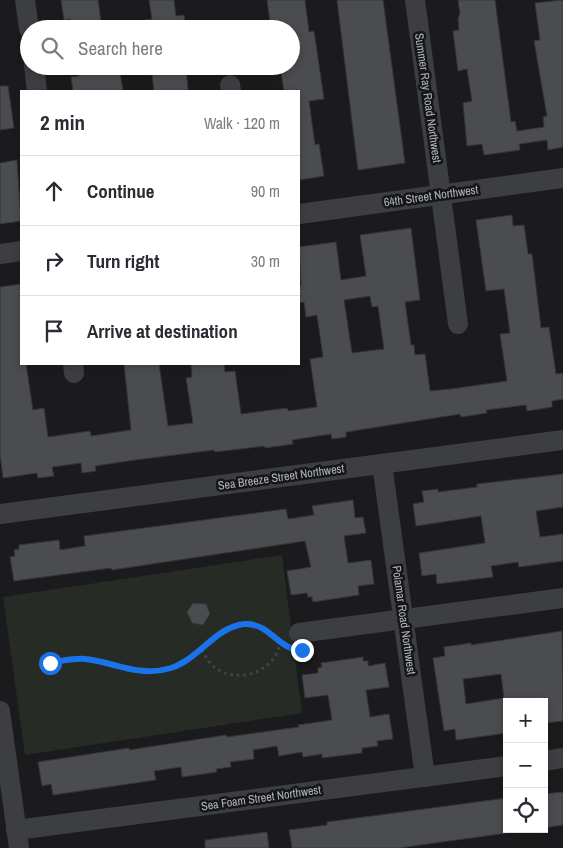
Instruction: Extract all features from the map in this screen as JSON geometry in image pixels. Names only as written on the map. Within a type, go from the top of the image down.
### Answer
[{"type":"street","points":[[25,0],[28,20]]},
{"type":"street","name":"Summer Ray Road Northwest","points":[[415,0],[458,324]]},
{"type":"street","points":[[35,75],[37,90]]},
{"type":"street","name":"64th Street Northwest","points":[[300,214],[563,178]]},
{"type":"street","points":[[0,254],[20,251]]},
{"type":"street","name":"Sea Breeze Street Northwest","points":[[0,514],[563,440]]},
{"type":"street","name":"Polamar Road Northwest","points":[[382,464],[425,777]]},
{"type":"street","points":[[290,639],[404,619],[563,598]]},
{"type":"street","points":[[0,711],[17,839]]},
{"type":"street","points":[[548,760],[563,758]]},
{"type":"street","name":"Sea Foam Street Northwest","points":[[17,839],[503,767]]},
{"type":"path","points":[[50,663],[84,659],[131,671],[151,672],[173,667],[202,650],[224,629],[246,624],[261,627],[280,641],[290,639]]},
{"type":"path","points":[[280,641],[290,639]]},
{"type":"path","points":[[202,650],[212,665],[222,672],[237,676],[253,674],[271,663],[279,650],[280,641]]},
{"type":"shaded area","points":[[282,555],[302,713],[25,755],[3,597]]},
{"type":"building","points":[[61,0],[98,0],[101,20],[64,20]]},
{"type":"building","points":[[149,0],[174,0],[176,16],[184,15],[185,20],[146,20],[152,19]]},
{"type":"building","points":[[267,0],[305,0],[309,32],[314,31],[324,99],[309,101],[315,145],[319,144],[324,176],[300,180],[300,90],[284,90],[281,75],[300,75],[300,20],[270,20]]},
{"type":"building","points":[[337,0],[383,0],[405,163],[358,170]]},
{"type":"building","points":[[458,0],[495,0],[511,122],[515,121],[517,131],[544,127],[543,117],[547,116],[534,41],[540,40],[535,3],[563,0],[563,147],[548,150],[547,140],[519,144],[520,150],[484,155],[482,144],[467,146],[463,103],[472,101],[467,69],[458,71],[453,31],[459,30],[458,18],[460,14]]},
{"type":"building","points":[[120,75],[123,90],[73,90],[71,77]]},
{"type":"building","points":[[152,75],[187,75],[188,90],[154,90]]},
{"type":"building","points":[[0,86],[8,86],[14,128],[0,130]]},
{"type":"building","points":[[17,160],[20,221],[0,224],[0,163]]},
{"type":"building","points":[[512,215],[513,226],[524,225],[528,254],[532,254],[541,328],[549,327],[556,374],[563,373],[563,399],[552,401],[552,407],[527,411],[526,405],[486,410],[487,413],[461,417],[460,414],[346,432],[346,437],[332,439],[331,434],[292,440],[293,444],[265,448],[265,446],[215,452],[214,450],[135,460],[95,466],[96,471],[82,473],[81,463],[52,467],[54,476],[38,478],[37,473],[3,478],[0,454],[0,287],[20,284],[20,365],[26,365],[33,410],[44,408],[48,437],[90,431],[91,436],[131,430],[124,365],[159,365],[168,426],[193,423],[186,378],[192,377],[191,365],[224,365],[225,372],[235,371],[241,414],[287,408],[288,411],[317,407],[310,359],[323,357],[317,315],[306,317],[304,302],[300,303],[300,247],[336,242],[341,280],[366,276],[360,235],[411,228],[420,300],[405,302],[411,345],[414,345],[415,355],[425,354],[430,391],[507,381],[500,334],[510,333],[504,289],[486,291],[476,220]],"holes":[[[370,296],[372,307],[378,306],[384,349],[352,353],[344,300]]]},
{"type":"building","points":[[563,474],[563,507],[536,511],[540,537],[563,534],[563,561],[519,567],[518,562],[491,566],[493,577],[437,584],[436,574],[422,576],[419,553],[485,543],[481,516],[416,526],[413,504],[424,502],[422,491],[438,489],[438,492],[477,487],[477,484]]},
{"type":"building","points":[[353,500],[355,518],[363,517],[366,533],[344,536],[348,563],[371,560],[374,584],[358,586],[359,595],[313,602],[312,597],[308,597],[307,593],[291,595],[287,571],[311,567],[305,541],[112,570],[111,568],[14,581],[10,557],[15,556],[14,550],[19,549],[19,545],[59,540],[60,550],[85,546],[84,536],[286,509],[288,519],[314,515],[312,506]]},
{"type":"building","points":[[193,603],[206,604],[210,614],[203,625],[192,623],[187,612]]},
{"type":"building","points":[[562,631],[563,721],[548,723],[548,698],[504,698],[501,674],[463,679],[466,704],[503,698],[503,734],[456,740],[455,729],[444,731],[433,658],[445,656],[444,647],[471,643],[471,645]]},
{"type":"building","points":[[363,657],[363,661],[368,661],[368,666],[385,663],[389,687],[366,690],[370,717],[389,714],[393,739],[377,741],[378,746],[362,748],[362,753],[322,758],[322,754],[303,757],[302,752],[279,756],[277,746],[253,750],[254,759],[230,762],[231,767],[216,769],[217,772],[182,777],[181,767],[154,771],[156,780],[53,795],[51,784],[42,786],[38,762],[129,748],[129,750],[226,735],[227,737],[299,727],[298,725],[332,720],[328,695],[305,698],[302,675],[318,673],[318,668],[322,667],[321,663]]},
{"type":"building","points":[[563,792],[563,825],[548,827],[548,794]]},
{"type":"building","points":[[503,799],[503,833],[507,833],[399,848],[292,848],[289,830],[327,825],[327,822]]},
{"type":"building","points":[[267,832],[269,848],[205,848],[205,840]]},
{"type":"route","points":[[50,663],[84,659],[131,671],[161,671],[194,656],[224,629],[246,624],[261,627],[290,648],[302,650]]}]
